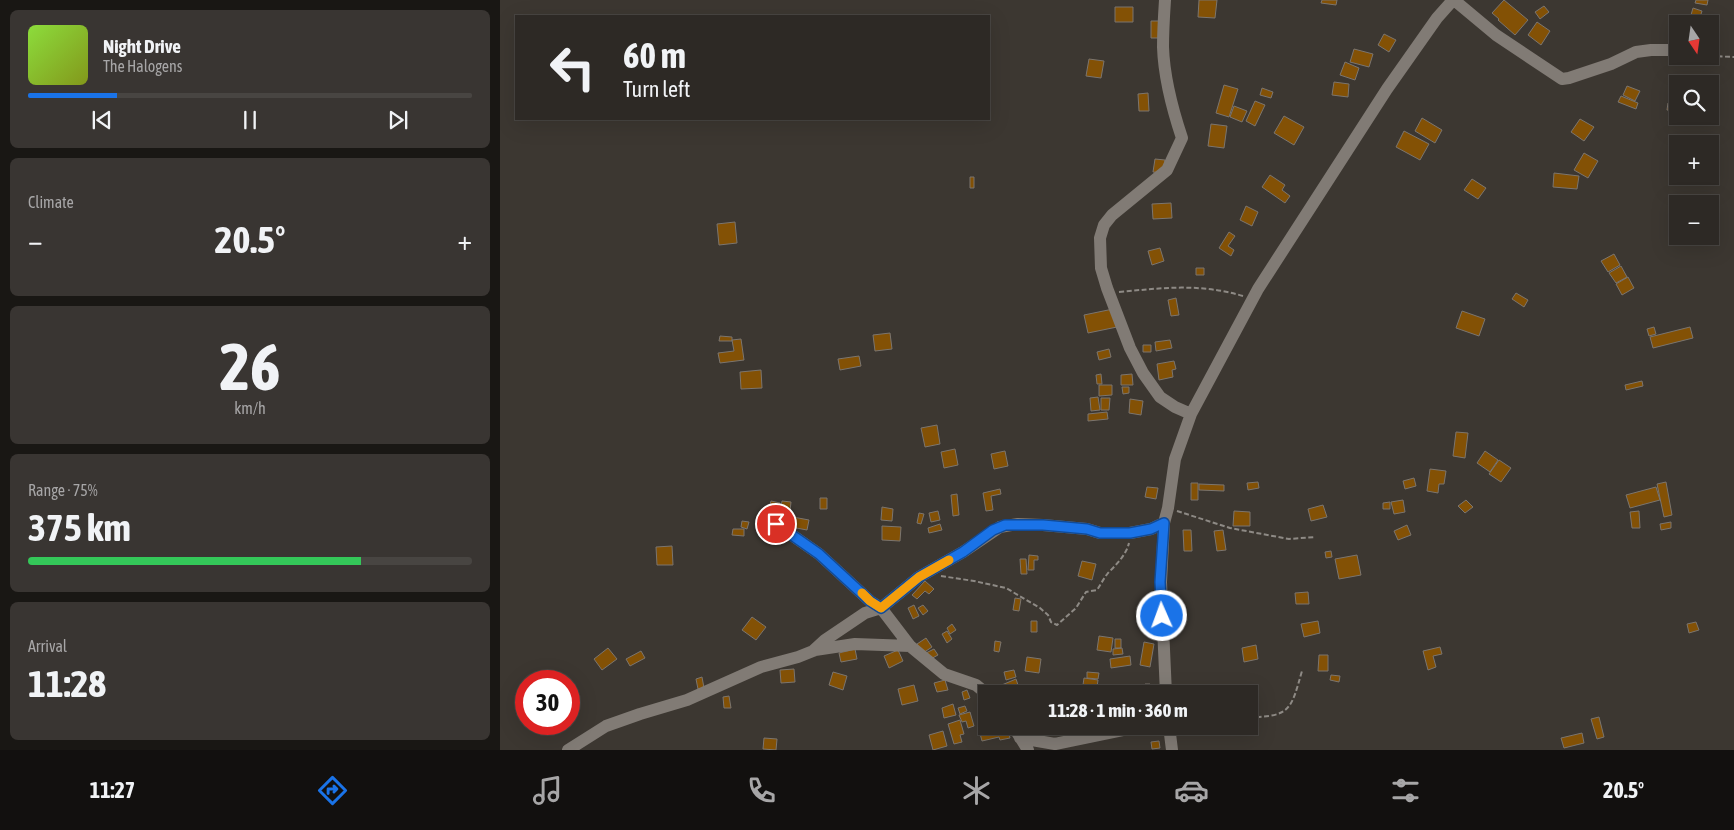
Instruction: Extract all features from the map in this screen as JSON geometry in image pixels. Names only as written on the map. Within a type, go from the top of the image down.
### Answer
[{"type":"street","points":[[1165,0],[1163,48],[1167,81],[1173,111],[1182,138],[1167,170],[1112,215],[1104,225],[1100,238],[1101,268],[1130,348],[1143,373],[1160,397],[1175,407],[1191,414]]},
{"type":"street","points":[[1166,685],[1160,582],[1164,523],[1176,460],[1191,414],[1252,299],[1388,89],[1437,18],[1454,0],[1496,36],[1562,79],[1602,67],[1636,52],[1669,50]]},
{"type":"street","points":[[813,651],[825,640],[864,613],[881,608],[929,571],[963,552],[993,530],[1005,525],[1043,525],[1087,529],[1100,533],[1130,533],[1151,529],[1164,523]]},
{"type":"street","points":[[776,524],[782,526],[819,554],[870,601],[881,608],[910,646],[944,674],[978,687]]},
{"type":"street","points":[[568,750],[606,726],[687,700],[761,667],[813,651],[855,644],[910,646]]},
{"type":"street","points":[[1018,735],[1028,750]]},
{"type":"street","points":[[1020,738],[1055,744],[1098,735]]},
{"type":"street","points":[[1170,735],[1172,750]]},
{"type":"path","points":[[1719,56],[1734,57]]},
{"type":"path","points":[[1109,292],[1194,286],[1225,291],[1252,299]]},
{"type":"path","points":[[1168,508],[1230,528],[1289,539],[1315,536]]},
{"type":"path","points":[[929,571],[945,578],[974,581],[1006,588],[1040,608],[1048,615],[1051,622],[1057,625],[1076,608],[1086,592],[1097,590],[1103,579],[1127,549],[1130,533]]},
{"type":"path","points":[[1258,717],[1270,717],[1283,712],[1290,706],[1296,694],[1302,671]]},
{"type":"building","points":[[1199,0],[1217,0],[1215,18],[1198,17]]},
{"type":"building","points":[[1322,0],[1337,0],[1336,5],[1321,3]]},
{"type":"building","points":[[1504,0],[1528,20],[1515,35],[1492,13]]},
{"type":"building","points":[[1696,0],[1708,0],[1707,5],[1695,3]]},
{"type":"building","points":[[1544,6],[1549,12],[1540,19],[1535,12]]},
{"type":"building","points":[[1115,7],[1133,7],[1133,22],[1115,22]]},
{"type":"building","points":[[1693,8],[1702,11],[1701,15],[1691,15]]},
{"type":"building","points":[[1151,21],[1160,21],[1161,38],[1151,38]]},
{"type":"building","points":[[1537,22],[1550,31],[1541,45],[1528,35]]},
{"type":"building","points":[[1384,34],[1396,40],[1389,52],[1378,45]]},
{"type":"building","points":[[1354,49],[1373,54],[1369,67],[1350,62]]},
{"type":"building","points":[[1089,59],[1104,61],[1101,78],[1086,76]]},
{"type":"building","points":[[1345,62],[1359,68],[1355,80],[1340,75]]},
{"type":"building","points":[[1334,82],[1349,84],[1348,97],[1332,95]]},
{"type":"building","points":[[1224,85],[1238,89],[1229,117],[1216,113]]},
{"type":"building","points":[[1627,86],[1640,91],[1635,101],[1623,95]]},
{"type":"building","points":[[1262,88],[1273,92],[1271,98],[1260,95]]},
{"type":"building","points":[[1148,93],[1149,111],[1139,111],[1138,94]]},
{"type":"building","points":[[1621,96],[1638,103],[1636,109],[1618,102]]},
{"type":"building","points":[[1255,101],[1265,105],[1255,126],[1246,121]]},
{"type":"building","points":[[1234,106],[1247,111],[1242,122],[1230,117]]},
{"type":"building","points":[[1284,116],[1304,127],[1294,145],[1274,133]]},
{"type":"building","points":[[1422,118],[1442,130],[1435,143],[1415,131]]},
{"type":"building","points":[[1580,119],[1594,127],[1584,141],[1571,132]]},
{"type":"building","points":[[1211,124],[1227,126],[1224,148],[1208,146]]},
{"type":"building","points":[[1404,131],[1429,144],[1420,160],[1396,147]]},
{"type":"building","points":[[1584,153],[1598,161],[1588,178],[1574,170]]},
{"type":"building","points":[[1155,159],[1165,160],[1163,173],[1153,172]]},
{"type":"building","points":[[1554,173],[1579,176],[1577,189],[1553,187]]},
{"type":"building","points":[[1270,175],[1285,185],[1282,190],[1290,196],[1285,203],[1262,187]]},
{"type":"building","points":[[970,177],[974,177],[974,188],[970,188]]},
{"type":"building","points":[[1472,179],[1486,188],[1478,199],[1464,190]]},
{"type":"building","points":[[1171,203],[1172,218],[1153,219],[1152,204]]},
{"type":"building","points":[[1246,206],[1258,212],[1252,226],[1240,220]]},
{"type":"building","points":[[735,222],[737,243],[719,245],[717,224]]},
{"type":"building","points":[[1229,232],[1235,236],[1228,246],[1234,250],[1231,256],[1219,248]]},
{"type":"building","points":[[1160,248],[1164,261],[1152,265],[1148,251]]},
{"type":"building","points":[[1614,254],[1620,265],[1608,272],[1601,261]]},
{"type":"building","points":[[1621,266],[1627,277],[1616,283],[1609,273]]},
{"type":"building","points":[[1196,268],[1204,268],[1204,275],[1196,275]]},
{"type":"building","points":[[1628,277],[1634,288],[1622,295],[1616,284]]},
{"type":"building","points":[[1516,293],[1528,300],[1524,307],[1512,299]]},
{"type":"building","points":[[1176,298],[1179,315],[1171,316],[1168,300]]},
{"type":"building","points":[[1113,309],[1117,327],[1088,333],[1084,315]]},
{"type":"building","points":[[1462,311],[1485,319],[1479,336],[1456,328]]},
{"type":"building","points":[[1654,327],[1656,334],[1649,336],[1647,329]]},
{"type":"building","points":[[1690,327],[1693,338],[1653,348],[1650,337]]},
{"type":"building","points":[[890,333],[892,349],[875,351],[873,335]]},
{"type":"building","points":[[720,336],[732,337],[732,341],[719,341]]},
{"type":"building","points":[[741,339],[744,360],[720,363],[718,353],[734,351],[732,340]]},
{"type":"building","points":[[1170,340],[1172,348],[1156,351],[1155,342]]},
{"type":"building","points":[[1143,345],[1151,345],[1151,352],[1143,352]]},
{"type":"building","points":[[1109,349],[1111,357],[1099,360],[1097,352]]},
{"type":"building","points":[[859,356],[861,366],[840,370],[838,359]]},
{"type":"building","points":[[1174,361],[1176,369],[1172,370],[1173,377],[1159,380],[1157,364]]},
{"type":"building","points":[[761,370],[762,388],[741,389],[740,372]]},
{"type":"building","points":[[1101,374],[1102,384],[1097,384],[1096,375]]},
{"type":"building","points":[[1132,374],[1133,385],[1121,385],[1121,375]]},
{"type":"building","points":[[1642,381],[1643,386],[1626,390],[1625,385]]},
{"type":"building","points":[[1099,385],[1112,385],[1112,395],[1099,396]]},
{"type":"building","points":[[1122,387],[1129,387],[1129,393],[1123,394]]},
{"type":"building","points":[[1098,397],[1100,410],[1091,411],[1090,398]]},
{"type":"building","points":[[1101,398],[1110,398],[1109,410],[1101,410]]},
{"type":"building","points":[[1130,399],[1143,401],[1141,415],[1129,413]]},
{"type":"building","points":[[1107,412],[1108,419],[1088,421],[1088,414]]},
{"type":"building","points":[[937,425],[940,444],[925,447],[921,428]]},
{"type":"building","points":[[1456,432],[1468,433],[1465,458],[1453,456]]},
{"type":"building","points":[[955,449],[958,465],[944,468],[941,452]]},
{"type":"building","points":[[1005,451],[1008,466],[994,469],[991,454]]},
{"type":"building","points":[[1485,451],[1498,460],[1490,472],[1477,463]]},
{"type":"building","points":[[1499,460],[1511,468],[1501,482],[1489,474]]},
{"type":"building","points":[[1430,469],[1446,471],[1444,484],[1439,484],[1438,493],[1427,491]]},
{"type":"building","points":[[1414,478],[1416,486],[1405,489],[1403,481]]},
{"type":"building","points":[[1258,482],[1259,488],[1248,490],[1247,483]]},
{"type":"building","points":[[1666,482],[1672,515],[1664,517],[1657,484]]},
{"type":"building","points":[[1191,483],[1198,483],[1198,500],[1191,500]]},
{"type":"building","points":[[1199,484],[1224,485],[1224,491],[1199,490]]},
{"type":"building","points":[[1147,487],[1158,488],[1156,499],[1145,497]]},
{"type":"building","points":[[1656,487],[1660,500],[1630,508],[1626,495]]},
{"type":"building","points":[[1000,489],[1001,494],[991,496],[993,510],[986,511],[983,493]]},
{"type":"building","points":[[957,494],[959,515],[953,516],[951,495]]},
{"type":"building","points":[[820,498],[827,498],[827,509],[820,509]]},
{"type":"building","points":[[1403,500],[1405,512],[1394,514],[1391,502]]},
{"type":"building","points":[[1466,500],[1473,507],[1465,513],[1458,506]]},
{"type":"building","points":[[771,501],[780,503],[775,519],[766,517]]},
{"type":"building","points":[[782,501],[791,502],[789,520],[779,518]]},
{"type":"building","points":[[1390,502],[1390,509],[1383,509],[1383,503]]},
{"type":"building","points":[[1323,505],[1327,517],[1311,521],[1308,509]]},
{"type":"building","points":[[882,507],[893,509],[892,521],[881,520]]},
{"type":"building","points":[[938,511],[940,520],[931,522],[929,513]]},
{"type":"building","points":[[1234,511],[1250,512],[1250,526],[1233,526]]},
{"type":"building","points":[[1639,511],[1640,528],[1632,528],[1630,512]]},
{"type":"building","points":[[919,513],[924,514],[921,524],[917,523]]},
{"type":"building","points":[[793,517],[809,520],[807,530],[791,527]]},
{"type":"building","points":[[742,521],[749,522],[747,529],[741,527]]},
{"type":"building","points":[[1671,522],[1671,528],[1661,530],[1660,524]]},
{"type":"building","points":[[940,524],[942,530],[929,533],[928,528]]},
{"type":"building","points":[[1407,525],[1411,535],[1398,540],[1394,531]]},
{"type":"building","points":[[882,526],[901,527],[900,541],[882,540]]},
{"type":"building","points":[[733,529],[744,529],[744,536],[732,535]]},
{"type":"building","points":[[1183,530],[1191,530],[1192,551],[1184,551]]},
{"type":"building","points":[[1223,530],[1226,550],[1217,551],[1214,531]]},
{"type":"building","points":[[672,546],[673,565],[657,565],[656,547]]},
{"type":"building","points":[[1331,551],[1332,557],[1326,558],[1325,552]]},
{"type":"building","points":[[1029,555],[1038,556],[1038,560],[1034,560],[1034,570],[1028,570]]},
{"type":"building","points":[[1357,555],[1361,575],[1339,579],[1335,559]]},
{"type":"building","points":[[1020,559],[1026,559],[1027,574],[1021,574]]},
{"type":"building","points":[[1082,561],[1096,564],[1092,580],[1078,576]]},
{"type":"building","points":[[925,581],[934,589],[929,594],[925,591],[917,599],[912,595]]},
{"type":"building","points":[[1308,592],[1309,604],[1296,604],[1295,593]]},
{"type":"building","points":[[1015,598],[1021,599],[1019,611],[1013,610]]},
{"type":"building","points":[[914,605],[919,616],[913,619],[908,608]]},
{"type":"building","points":[[923,605],[928,611],[923,615],[918,608]]},
{"type":"building","points":[[752,617],[766,627],[756,640],[742,630]]},
{"type":"building","points":[[1031,621],[1037,621],[1037,632],[1031,632]]},
{"type":"building","points":[[1318,621],[1320,633],[1304,637],[1301,624]]},
{"type":"building","points":[[1696,622],[1699,630],[1689,633],[1687,624]]},
{"type":"building","points":[[952,624],[956,630],[950,634],[947,628]]},
{"type":"building","points":[[947,631],[952,639],[947,643],[942,634]]},
{"type":"building","points":[[1099,636],[1113,638],[1111,652],[1097,650]]},
{"type":"building","points":[[926,638],[932,647],[923,653],[917,644]]},
{"type":"building","points":[[1115,639],[1121,639],[1121,648],[1115,648]]},
{"type":"building","points":[[995,641],[1001,642],[999,652],[994,651]]},
{"type":"building","points":[[1144,642],[1154,644],[1150,667],[1140,665]]},
{"type":"building","points":[[1256,645],[1258,659],[1244,662],[1242,648]]},
{"type":"building","points":[[1440,647],[1442,654],[1433,656],[1436,667],[1428,670],[1423,651]]},
{"type":"building","points":[[608,648],[617,659],[602,670],[594,659]]},
{"type":"building","points":[[1122,648],[1123,654],[1113,655],[1113,649]]},
{"type":"building","points":[[855,649],[857,659],[841,662],[839,653]]},
{"type":"building","points":[[934,649],[938,655],[929,660],[926,653]]},
{"type":"building","points":[[898,650],[903,661],[889,668],[884,656]]},
{"type":"building","points":[[641,651],[645,658],[630,666],[626,659]]},
{"type":"building","points":[[1319,655],[1328,655],[1328,671],[1318,671]]},
{"type":"building","points":[[1130,656],[1131,665],[1111,668],[1110,659]]},
{"type":"building","points":[[1027,657],[1041,659],[1039,673],[1025,671]]},
{"type":"building","points":[[794,669],[795,682],[781,683],[780,670]]},
{"type":"building","points":[[1014,670],[1016,677],[1006,680],[1004,672]]},
{"type":"building","points":[[833,672],[847,676],[843,690],[829,685]]},
{"type":"building","points":[[1087,672],[1099,673],[1098,679],[1087,678]]},
{"type":"building","points":[[1331,675],[1340,676],[1339,682],[1330,680]]},
{"type":"building","points":[[702,677],[704,688],[698,689],[696,679]]},
{"type":"building","points":[[1084,678],[1098,680],[1097,685],[1083,685]]},
{"type":"building","points":[[1016,679],[1018,685],[1002,685]]},
{"type":"building","points":[[945,680],[948,690],[937,692],[934,683]]},
{"type":"building","points":[[914,685],[918,701],[902,705],[898,689]]},
{"type":"building","points":[[967,690],[970,698],[964,700],[962,692]]},
{"type":"building","points":[[729,696],[731,708],[724,708],[723,697]]},
{"type":"building","points":[[953,704],[956,715],[944,718],[942,708]]},
{"type":"building","points":[[965,706],[967,711],[960,714],[958,708]]},
{"type":"building","points":[[970,712],[974,726],[968,728],[966,721],[962,722],[959,715]]},
{"type":"building","points":[[1599,717],[1604,737],[1597,739],[1591,719]]},
{"type":"building","points":[[960,720],[964,734],[960,735],[962,742],[954,744],[948,724]]},
{"type":"building","points":[[943,731],[947,746],[933,750],[929,735]]},
{"type":"building","points":[[1582,733],[1584,743],[1564,748],[1561,738]]},
{"type":"building","points":[[980,735],[1009,735],[1010,738],[1000,740],[999,737],[982,741]]},
{"type":"building","points":[[764,738],[777,739],[776,750],[763,749]]},
{"type":"building","points":[[1159,741],[1160,748],[1152,749],[1151,742]]},
{"type":"slow traffic","points":[[862,593],[881,608],[919,577],[949,560]]},
{"type":"route","points":[[776,524],[782,526],[819,554],[870,601],[881,608],[919,577],[982,540],[993,530],[1005,525],[1043,525],[1087,529],[1100,533],[1130,533],[1151,529],[1164,523],[1160,582],[1162,616]]}]
